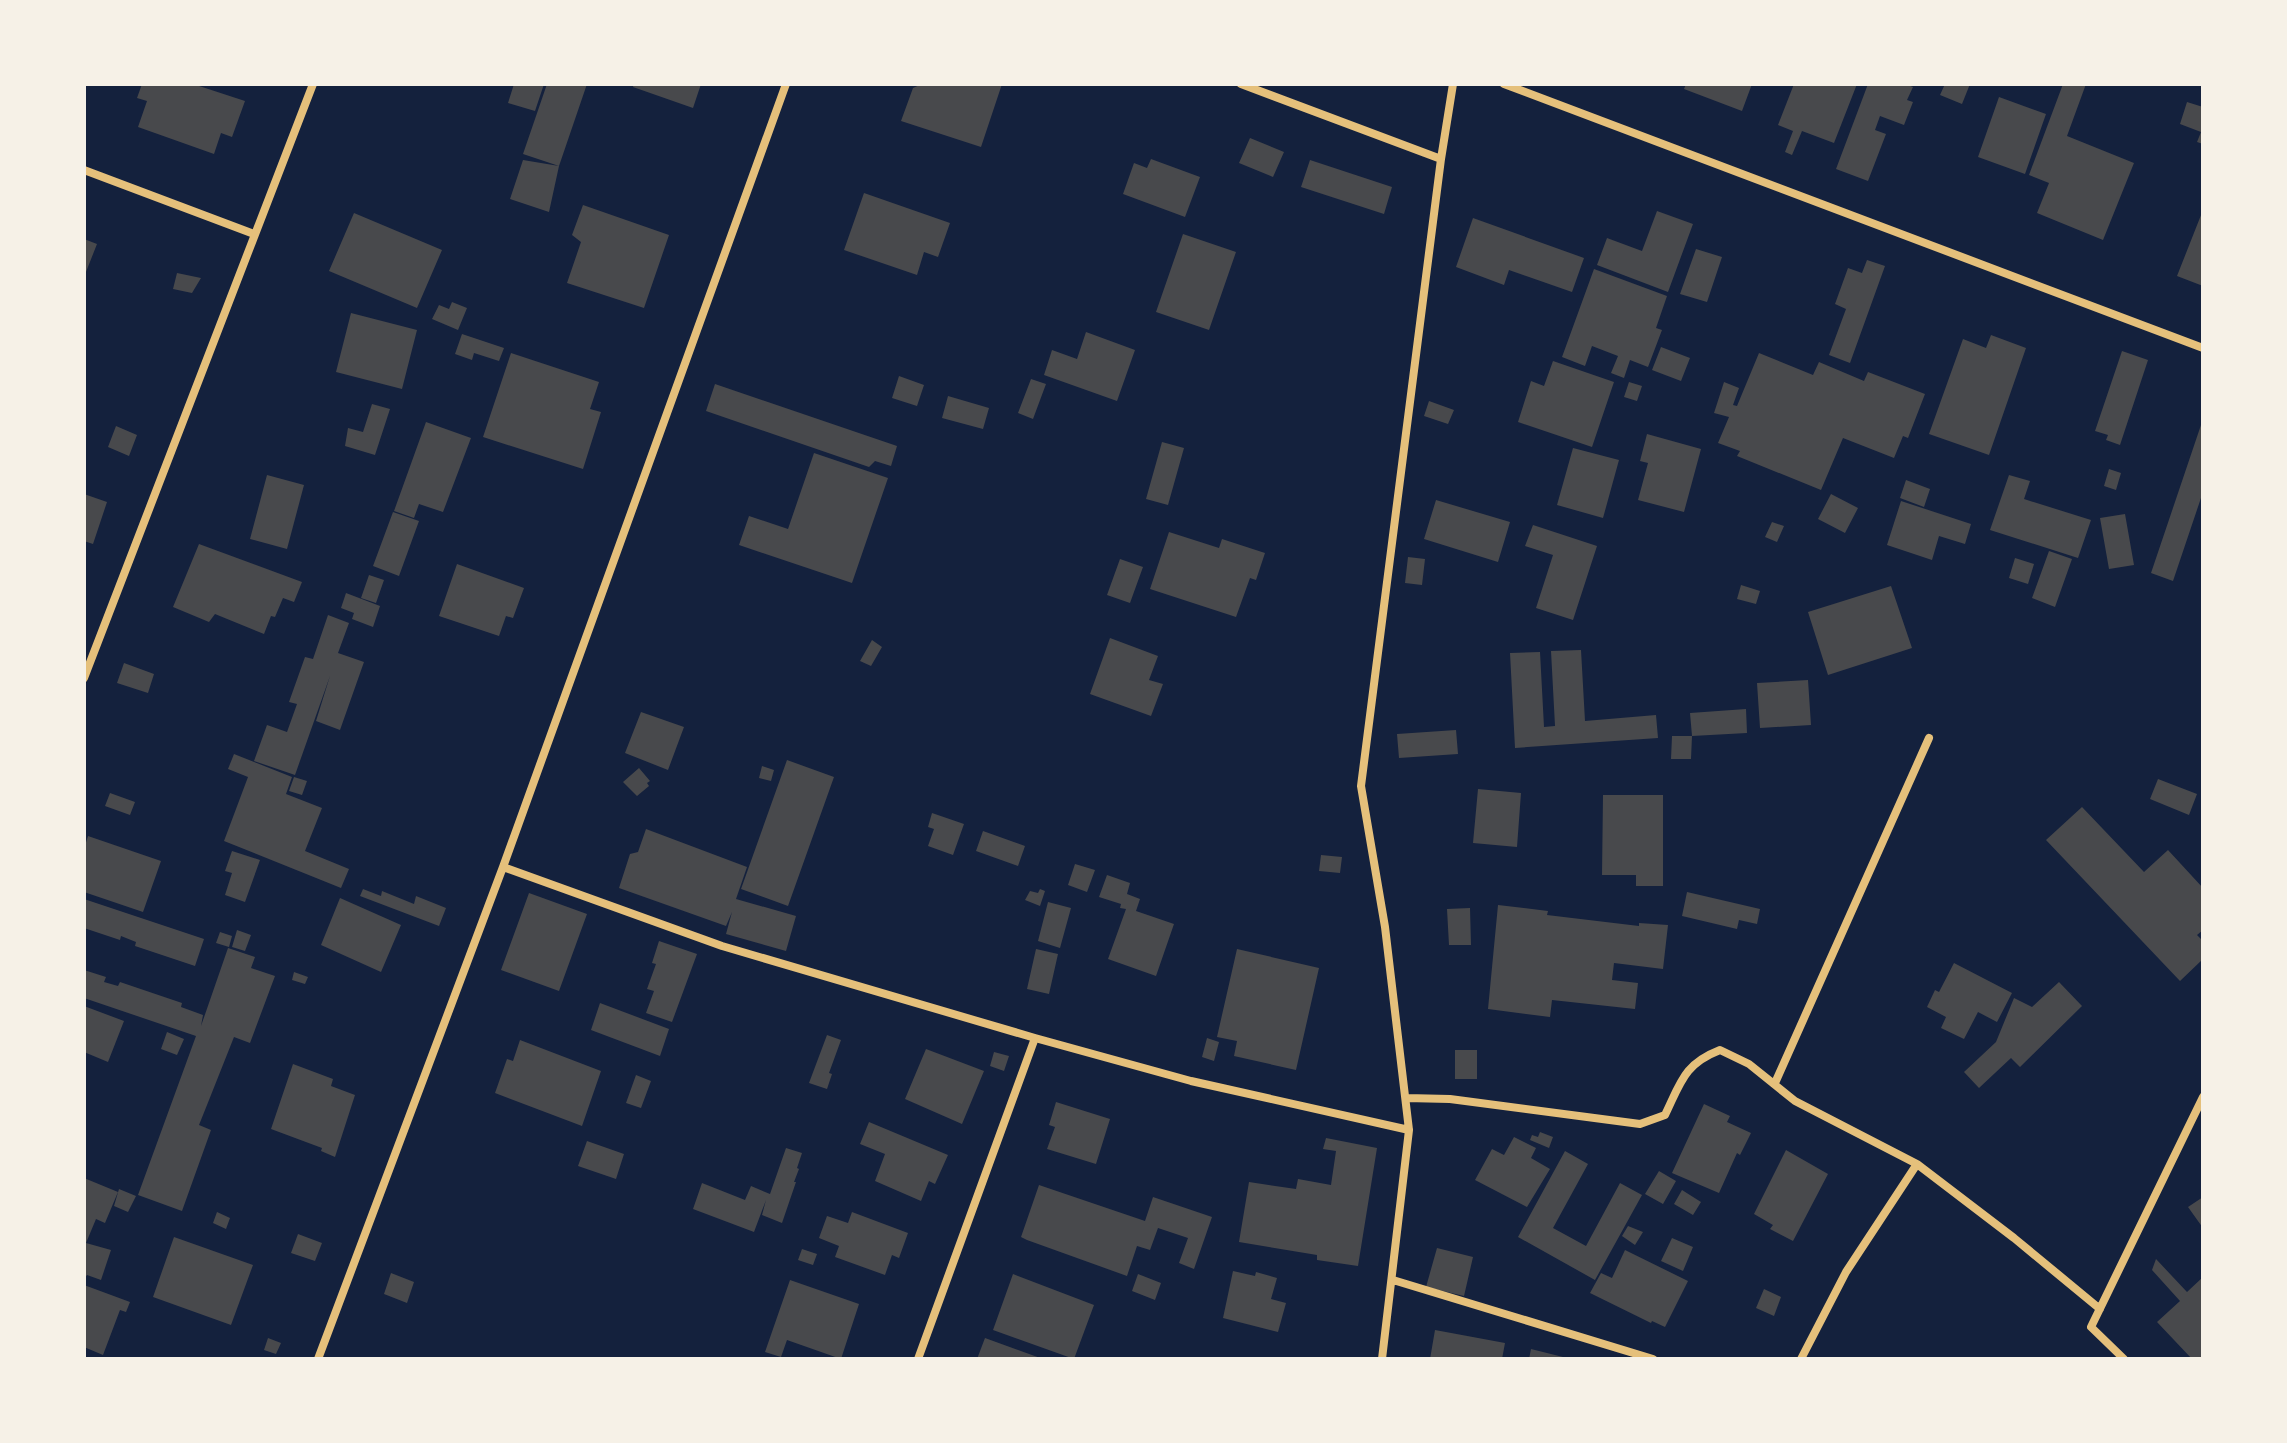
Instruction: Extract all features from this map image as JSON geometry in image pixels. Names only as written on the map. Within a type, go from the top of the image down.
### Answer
[{"type":"street","points":[[84,678],[313,84]]},
{"type":"street","points":[[318,1359],[503,867],[786,84]]},
{"type":"street","points":[[1241,84],[1441,159]]},
{"type":"street","points":[[1382,1359],[1409,1130],[1385,927],[1361,786],[1453,84]]},
{"type":"street","points":[[1504,84],[2203,348]]},
{"type":"street","points":[[84,170],[254,234]]},
{"type":"street","points":[[84,647],[94,651]]},
{"type":"street","points":[[1775,1083],[1929,738]]},
{"type":"street","points":[[503,867],[722,946],[1035,1038],[1191,1081],[1409,1130]]},
{"type":"street","points":[[918,1359],[1035,1038]]},
{"type":"street","points":[[1406,1098],[1450,1099],[1640,1124],[1665,1115],[1682,1079],[1697,1058],[1720,1050],[1749,1064],[1795,1101],[1817,1114],[1863,1134],[1917,1164],[2100,1309]]},
{"type":"street","points":[[2124,1359],[2091,1327],[2203,1097]]},
{"type":"street","points":[[1801,1359],[1846,1272],[1917,1164]]},
{"type":"street","points":[[1393,1280],[1627,1355],[1653,1359]]},
{"type":"building","points":[[142,84],[193,84],[245,101],[232,137],[221,133],[214,154],[138,127],[147,101],[137,98]]},
{"type":"building","points":[[514,84],[544,84],[535,111],[508,103]]},
{"type":"building","points":[[547,84],[587,84],[559,166],[523,154]]},
{"type":"building","points":[[634,84],[701,84],[693,108],[633,87]]},
{"type":"building","points":[[922,84],[1002,84],[981,147],[901,121],[913,88]]},
{"type":"building","points":[[1686,84],[1752,84],[1742,111],[1684,89]]},
{"type":"building","points":[[1794,84],[1857,84],[1834,143],[1802,131],[1792,155],[1785,152],[1793,131],[1778,125]]},
{"type":"building","points":[[1868,84],[1905,84],[1913,87],[1907,100],[1913,102],[1904,125],[1880,116],[1875,130],[1886,134],[1868,181],[1836,169]]},
{"type":"building","points":[[1945,84],[1970,84],[1962,104],[1940,95]]},
{"type":"building","points":[[2063,84],[2086,84],[2067,136],[2134,163],[2103,240],[2037,213],[2049,183],[2029,175]]},
{"type":"building","points":[[1999,97],[2046,114],[2025,174],[1978,157]]},
{"type":"building","points":[[2187,102],[2203,107],[2203,144],[2197,142],[2201,132],[2180,124]]},
{"type":"building","points":[[1250,138],[1284,152],[1273,177],[1239,163]]},
{"type":"building","points":[[1151,159],[1200,177],[1185,217],[1123,194],[1134,163],[1147,168]]},
{"type":"building","points":[[523,160],[559,166],[549,212],[510,199]]},
{"type":"building","points":[[1310,160],[1392,187],[1384,214],[1301,187]]},
{"type":"building","points":[[864,193],[950,223],[938,257],[924,252],[917,275],[844,250]]},
{"type":"building","points":[[583,205],[669,235],[644,308],[567,283],[581,242],[572,235]]},
{"type":"building","points":[[2203,210],[2203,286],[2177,276]]},
{"type":"building","points":[[1657,211],[1693,224],[1668,292],[1597,265],[1607,238],[1642,251]]},
{"type":"building","points":[[354,213],[442,250],[417,308],[329,271]]},
{"type":"building","points":[[1473,218],[1584,258],[1572,292],[1509,270],[1504,285],[1456,267]]},
{"type":"building","points":[[1183,234],[1236,252],[1209,330],[1156,312]]},
{"type":"building","points":[[84,239],[97,244],[84,277]]},
{"type":"building","points":[[1696,249],[1722,257],[1707,302],[1680,294]]},
{"type":"building","points":[[1867,260],[1885,266],[1850,363],[1829,355],[1846,309],[1835,304],[1848,268],[1862,273]]},
{"type":"building","points":[[1594,269],[1667,296],[1656,328],[1662,330],[1648,367],[1630,360],[1624,378],[1611,373],[1618,356],[1592,346],[1585,366],[1562,357]]},
{"type":"building","points":[[177,273],[201,278],[192,293],[173,289]]},
{"type":"building","points":[[452,302],[467,308],[458,330],[432,319],[439,305],[449,309]]},
{"type":"building","points":[[351,313],[417,330],[402,389],[336,372]]},
{"type":"building","points":[[1086,332],[1135,350],[1117,401],[1044,375],[1052,350],[1077,359]]},
{"type":"building","points":[[462,334],[504,348],[499,361],[474,353],[472,360],[455,354]]},
{"type":"building","points":[[1991,335],[2026,348],[1989,455],[1929,434],[1963,339],[1986,348]]},
{"type":"building","points":[[1661,347],[1690,358],[1681,381],[1652,370]]},
{"type":"building","points":[[2122,351],[2148,360],[2120,445],[2106,440],[2108,435],[2095,431]]},
{"type":"building","points":[[511,353],[599,382],[590,409],[601,412],[583,469],[483,437]]},
{"type":"building","points":[[1759,353],[1813,375],[1819,362],[1864,381],[1868,372],[1925,394],[1908,438],[1903,436],[1894,458],[1843,438],[1821,490],[1737,456],[1740,451],[1718,443],[1729,417],[1714,413],[1724,382],[1739,388],[1733,405],[1737,406]]},
{"type":"building","points":[[1553,361],[1614,382],[1592,447],[1518,422],[1531,381],[1544,386]]},
{"type":"building","points":[[899,376],[924,385],[917,406],[892,398]]},
{"type":"building","points":[[1031,379],[1046,384],[1033,419],[1018,413]]},
{"type":"building","points":[[1629,382],[1642,386],[1637,401],[1624,397]]},
{"type":"building","points":[[715,384],[897,446],[891,466],[875,461],[869,467],[706,411]]},
{"type":"building","points":[[948,396],[989,408],[983,429],[942,418]]},
{"type":"building","points":[[1429,401],[1454,410],[1448,424],[1424,416]]},
{"type":"building","points":[[372,404],[390,409],[375,455],[345,446],[348,428],[363,432]]},
{"type":"building","points":[[426,422],[471,438],[443,512],[419,504],[414,518],[394,511]]},
{"type":"building","points":[[2202,422],[2203,492],[2173,581],[2151,573]]},
{"type":"building","points":[[116,426],[137,435],[129,456],[108,447]]},
{"type":"building","points":[[1647,434],[1701,449],[1684,512],[1638,500],[1648,463],[1640,461]]},
{"type":"building","points":[[1162,442],[1184,448],[1168,505],[1146,499]]},
{"type":"building","points":[[1573,448],[1619,460],[1603,518],[1557,505]]},
{"type":"building","points":[[814,453],[888,478],[852,583],[739,545],[749,516],[788,529]]},
{"type":"building","points":[[2109,469],[2121,473],[2116,490],[2104,486]]},
{"type":"building","points":[[267,475],[304,485],[287,549],[250,539]]},
{"type":"building","points":[[2009,475],[2030,481],[2024,499],[2091,520],[2078,558],[1990,530]]},
{"type":"building","points":[[1906,480],[1930,489],[1924,507],[1900,498]]},
{"type":"building","points":[[84,494],[107,502],[93,544],[84,541]]},
{"type":"building","points":[[1831,494],[1858,508],[1845,533],[1818,519]]},
{"type":"building","points":[[1436,500],[1510,522],[1498,562],[1424,539]]},
{"type":"building","points":[[1901,501],[1971,524],[1965,544],[1939,536],[1932,560],[1887,545]]},
{"type":"building","points":[[393,512],[419,521],[399,576],[373,566]]},
{"type":"building","points":[[2125,514],[2134,565],[2109,569],[2100,518]]},
{"type":"building","points":[[1772,522],[1784,526],[1777,542],[1765,537]]},
{"type":"building","points":[[1533,525],[1597,546],[1573,620],[1536,608],[1553,555],[1525,546]]},
{"type":"building","points":[[1169,532],[1219,548],[1222,539],[1265,553],[1256,580],[1250,578],[1236,617],[1150,589]]},
{"type":"building","points":[[199,544],[302,582],[294,602],[283,598],[264,634],[215,614],[209,622],[173,607]]},
{"type":"building","points":[[2049,551],[2072,559],[2055,607],[2032,598]]},
{"type":"building","points":[[1408,557],[1425,559],[1422,585],[1405,583]]},
{"type":"building","points":[[2015,558],[2034,564],[2028,584],[2009,578]]},
{"type":"building","points":[[1120,559],[1143,567],[1130,603],[1107,595]]},
{"type":"building","points":[[457,564],[524,588],[513,618],[506,616],[499,636],[439,616]]},
{"type":"building","points":[[369,575],[384,580],[376,603],[361,598]]},
{"type":"building","points":[[1741,585],[1760,591],[1756,604],[1737,599]]},
{"type":"building","points":[[1891,586],[1912,648],[1828,675],[1808,612]]},
{"type":"building","points":[[346,593],[380,606],[373,627],[352,619],[354,613],[341,608]]},
{"type":"building","points":[[328,615],[349,623],[338,653],[364,662],[340,730],[316,721],[330,676],[295,775],[254,761],[267,725],[287,732],[297,704],[289,702],[305,657],[313,659]]},
{"type":"building","points":[[1110,638],[1158,656],[1149,680],[1163,684],[1151,716],[1090,694]]},
{"type":"building","points":[[872,640],[882,647],[871,666],[860,661]]},
{"type":"building","points":[[1581,650],[1585,721],[1656,715],[1658,738],[1515,748],[1510,653],[1540,652],[1544,727],[1555,726],[1551,651]]},
{"type":"building","points":[[124,663],[154,674],[148,693],[117,683]]},
{"type":"building","points":[[1808,680],[1811,725],[1760,728],[1757,683]]},
{"type":"building","points":[[1746,709],[1747,733],[1692,736],[1690,713]]},
{"type":"building","points":[[641,712],[684,727],[668,770],[625,753]]},
{"type":"building","points":[[1456,730],[1458,754],[1399,758],[1397,734]]},
{"type":"building","points":[[1672,736],[1692,736],[1691,759],[1671,759]]},
{"type":"building","points":[[234,754],[292,777],[286,794],[322,808],[305,851],[349,869],[341,888],[224,841],[248,777],[228,769]]},
{"type":"building","points":[[787,760],[834,777],[788,906],[741,889]]},
{"type":"building","points":[[762,766],[774,770],[771,781],[759,778]]},
{"type":"building","points":[[639,768],[650,781],[647,783],[649,786],[637,796],[623,782]]},
{"type":"building","points":[[294,777],[307,781],[302,795],[289,791]]},
{"type":"building","points":[[2158,779],[2197,794],[2189,815],[2150,799]]},
{"type":"building","points":[[1478,789],[1521,793],[1517,847],[1473,843]]},
{"type":"building","points":[[110,793],[135,802],[130,815],[105,806]]},
{"type":"building","points":[[1603,795],[1663,795],[1663,886],[1636,886],[1636,875],[1602,875]]},
{"type":"building","points":[[2082,807],[2144,872],[2168,850],[2203,888],[2203,930],[2197,935],[2203,941],[2203,959],[2180,981],[2046,840]]},
{"type":"building","points":[[932,813],[964,824],[953,855],[928,846],[934,829],[928,827]]},
{"type":"building","points":[[646,829],[747,867],[736,899],[796,916],[786,951],[726,934],[732,912],[726,926],[619,888],[630,854],[638,852]]},
{"type":"building","points":[[983,831],[1025,846],[1018,866],[976,851]]},
{"type":"building","points":[[88,836],[161,861],[143,912],[84,892],[84,849]]},
{"type":"building","points":[[232,851],[260,860],[245,902],[225,895],[232,873],[225,871]]},
{"type":"building","points":[[1321,855],[1342,857],[1340,873],[1319,871]]},
{"type":"building","points":[[1075,864],[1095,870],[1087,892],[1068,885]]},
{"type":"building","points":[[1107,875],[1130,883],[1127,894],[1140,899],[1136,911],[1174,924],[1156,976],[1108,959],[1126,909],[1120,908],[1121,904],[1099,897]]},
{"type":"building","points":[[363,889],[381,896],[382,891],[414,904],[416,896],[446,908],[439,926],[360,896]]},
{"type":"building","points":[[1040,889],[1045,891],[1040,906],[1025,900],[1030,891],[1038,893]]},
{"type":"building","points":[[1687,892],[1760,909],[1757,924],[1739,920],[1737,929],[1682,916]]},
{"type":"building","points":[[529,893],[587,914],[559,991],[501,970]]},
{"type":"building","points":[[340,898],[401,925],[381,972],[321,945]]},
{"type":"building","points":[[84,899],[204,939],[195,966],[135,946],[136,942],[121,936],[120,940],[84,928]]},
{"type":"building","points":[[1048,902],[1071,908],[1060,948],[1038,941]]},
{"type":"building","points":[[1498,905],[1548,911],[1547,915],[1639,926],[1639,923],[1668,925],[1663,969],[1614,963],[1612,980],[1638,983],[1635,1009],[1552,1000],[1550,1017],[1488,1009]]},
{"type":"building","points":[[1470,908],[1471,945],[1449,945],[1447,909]]},
{"type":"building","points":[[237,930],[251,935],[245,951],[232,947]]},
{"type":"building","points":[[220,932],[232,936],[229,947],[216,943]]},
{"type":"building","points":[[659,941],[697,954],[672,1022],[646,1013],[654,991],[647,989],[656,964],[652,963]]},
{"type":"building","points":[[228,948],[255,957],[251,968],[275,976],[250,1043],[234,1037],[199,1125],[211,1130],[182,1211],[138,1195],[196,1036],[84,998],[84,970],[106,977],[104,982],[118,986],[120,982],[182,1003],[181,1007],[203,1015],[201,1026]]},
{"type":"building","points":[[1036,949],[1058,954],[1049,994],[1027,989]]},
{"type":"building","points":[[1237,949],[1319,968],[1296,1070],[1234,1056],[1237,1041],[1217,1037]]},
{"type":"building","points":[[1954,963],[2012,993],[1997,1022],[1978,1012],[1964,1039],[1941,1028],[1946,1017],[1927,1007]]},
{"type":"building","points":[[294,972],[308,977],[305,984],[292,980]]},
{"type":"building","points":[[2059,982],[2082,1006],[2020,1067],[2011,1058],[1979,1088],[1964,1072],[1996,1042],[2014,998],[2032,1007]]},
{"type":"building","points":[[600,1003],[669,1029],[660,1056],[591,1030]]},
{"type":"building","points":[[84,1006],[124,1021],[108,1062],[84,1052]]},
{"type":"building","points":[[167,1032],[184,1039],[177,1055],[161,1049]]},
{"type":"building","points":[[827,1035],[841,1040],[829,1073],[832,1074],[827,1089],[809,1083]]},
{"type":"building","points":[[1207,1038],[1219,1042],[1214,1061],[1202,1057]]},
{"type":"building","points":[[520,1040],[601,1071],[582,1126],[495,1093],[507,1059],[513,1061]]},
{"type":"building","points":[[926,1049],[984,1071],[962,1124],[905,1099]]},
{"type":"building","points":[[1455,1050],[1477,1050],[1477,1079],[1455,1079]]},
{"type":"building","points":[[994,1052],[1009,1056],[1004,1071],[990,1066]]},
{"type":"building","points":[[293,1064],[333,1079],[331,1086],[355,1095],[335,1157],[321,1151],[322,1148],[271,1129]]},
{"type":"building","points":[[636,1075],[651,1081],[641,1108],[626,1103]]},
{"type":"building","points":[[1056,1102],[1110,1119],[1096,1164],[1047,1149],[1055,1127],[1049,1125]]},
{"type":"building","points":[[1704,1104],[1730,1116],[1727,1122],[1751,1133],[1740,1155],[1737,1153],[1719,1193],[1672,1173]]},
{"type":"building","points":[[869,1122],[948,1155],[935,1184],[929,1181],[921,1201],[875,1181],[885,1154],[860,1144]]},
{"type":"building","points":[[1540,1132],[1553,1137],[1549,1148],[1530,1140],[1532,1135],[1538,1137]]},
{"type":"building","points":[[1514,1137],[1536,1148],[1531,1158],[1550,1169],[1527,1207],[1475,1180],[1492,1149],[1504,1155]]},
{"type":"building","points":[[1326,1138],[1377,1148],[1358,1266],[1317,1260],[1317,1255],[1239,1242],[1249,1182],[1296,1189],[1298,1179],[1331,1185],[1336,1151],[1323,1149]]},
{"type":"building","points":[[587,1141],[624,1154],[616,1179],[578,1166]]},
{"type":"building","points":[[786,1148],[802,1153],[782,1223],[762,1215],[766,1200],[754,1232],[693,1209],[702,1183],[745,1200],[751,1186],[770,1194]]},
{"type":"building","points":[[1786,1150],[1828,1174],[1793,1241],[1770,1229],[1773,1225],[1754,1214]]},
{"type":"building","points":[[1565,1151],[1588,1164],[1553,1228],[1586,1246],[1620,1183],[1642,1195],[1595,1280],[1518,1237]]},
{"type":"building","points":[[1659,1171],[1676,1181],[1663,1204],[1645,1194]]},
{"type":"building","points":[[84,1178],[118,1192],[105,1223],[96,1219],[86,1243],[111,1250],[101,1280],[87,1275],[84,1279]]},
{"type":"building","points":[[1039,1185],[1145,1221],[1153,1197],[1212,1217],[1194,1269],[1179,1263],[1188,1238],[1158,1228],[1150,1250],[1137,1246],[1127,1276],[1021,1237]]},
{"type":"building","points":[[119,1189],[136,1196],[128,1212],[114,1206]]},
{"type":"building","points":[[1682,1190],[1701,1202],[1693,1215],[1674,1204]]},
{"type":"building","points":[[2203,1197],[2203,1228],[2188,1207]]},
{"type":"building","points":[[217,1212],[230,1218],[226,1229],[213,1223]]},
{"type":"building","points":[[852,1212],[908,1233],[899,1258],[892,1255],[885,1275],[835,1257],[839,1246],[819,1238],[827,1216],[848,1223]]},
{"type":"building","points":[[1628,1226],[1643,1232],[1635,1245],[1622,1236]]},
{"type":"building","points":[[298,1234],[322,1243],[315,1261],[291,1253]]},
{"type":"building","points":[[174,1237],[253,1265],[231,1325],[153,1297]]},
{"type":"building","points":[[1672,1238],[1693,1247],[1683,1271],[1661,1261]]},
{"type":"building","points":[[1437,1248],[1473,1257],[1464,1296],[1426,1287]]},
{"type":"building","points":[[802,1249],[817,1254],[813,1265],[798,1260]]},
{"type":"building","points":[[1625,1250],[1688,1281],[1665,1327],[1590,1293],[1601,1273],[1612,1278]]},
{"type":"building","points":[[2156,1259],[2187,1292],[2203,1277],[2203,1359],[2192,1359],[2157,1322],[2180,1301],[2152,1270]]},
{"type":"building","points":[[1233,1271],[1255,1276],[1256,1272],[1277,1278],[1271,1299],[1286,1303],[1278,1332],[1223,1318]]},
{"type":"building","points":[[391,1273],[414,1282],[407,1303],[384,1294]]},
{"type":"building","points":[[1013,1274],[1094,1305],[1074,1359],[993,1330]]},
{"type":"building","points":[[1138,1274],[1161,1283],[1155,1300],[1132,1291]]},
{"type":"building","points":[[790,1280],[859,1304],[841,1359],[787,1340],[781,1357],[765,1352]]},
{"type":"building","points":[[84,1285],[130,1302],[126,1312],[120,1310],[103,1355],[84,1347]]},
{"type":"building","points":[[1764,1289],[1781,1297],[1774,1316],[1756,1308]]},
{"type":"building","points":[[1435,1330],[1505,1343],[1502,1359],[1430,1359]]},
{"type":"building","points":[[268,1338],[281,1343],[276,1354],[264,1350]]},
{"type":"building","points":[[985,1338],[1043,1359],[977,1359]]},
{"type":"building","points":[[1531,1349],[1567,1358],[1567,1359],[1529,1359]]}]
